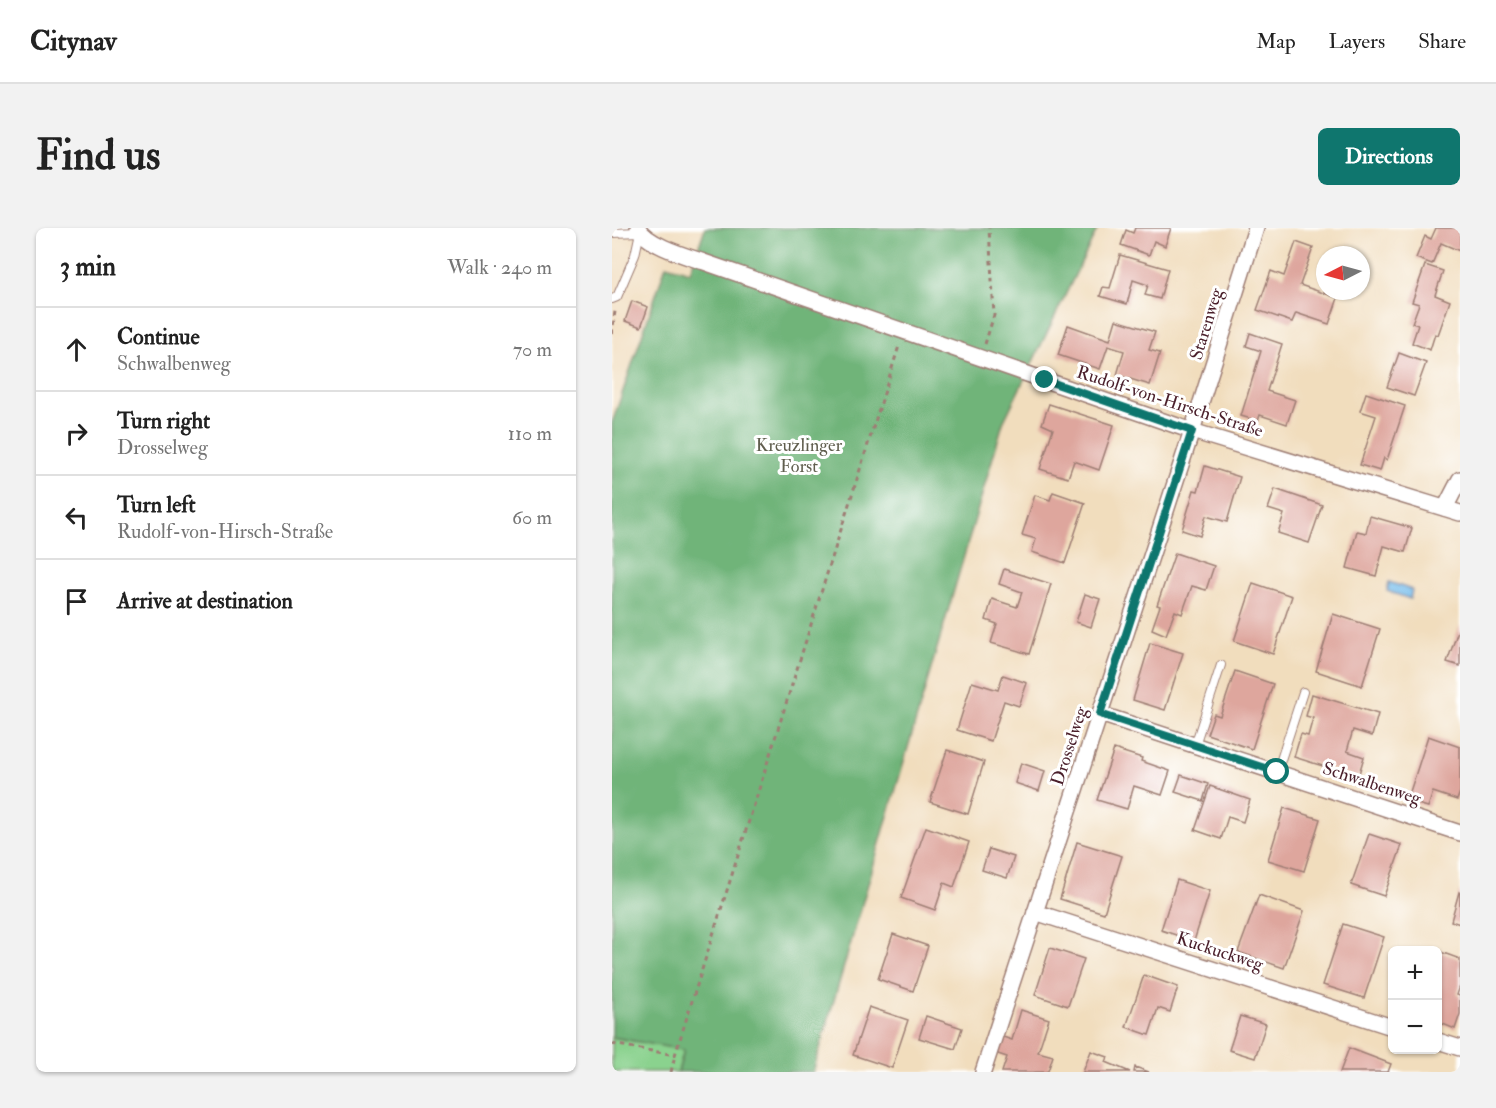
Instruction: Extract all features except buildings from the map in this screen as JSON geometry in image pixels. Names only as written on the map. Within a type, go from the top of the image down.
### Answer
[{"type":"street","name":"Starenweg","points":[[1192,431],[1256,228]]},
{"type":"street","name":"Rudolf-von-Hirsch-Straße","points":[[639,230],[663,247],[1192,431],[1453,511]]},
{"type":"street","name":"Drosselweg","points":[[983,1072],[1192,431]]},
{"type":"street","points":[[1453,511],[1460,479]]},
{"type":"street","name":"Schwalbenweg","points":[[1100,714],[1460,833]]},
{"type":"street","name":"Kuckuckweg","points":[[1035,912],[1388,1026]]},
{"type":"street","points":[[1442,1043],[1460,1048]]},
{"type":"lane","points":[[612,233],[639,230],[635,255],[615,298]]},
{"type":"lane","points":[[1195,745],[1221,665]]},
{"type":"lane","points":[[1277,772],[1303,692]]},
{"type":"path","points":[[981,357],[994,315],[989,228]]},
{"type":"path","points":[[612,334],[615,298]]},
{"type":"path","points":[[671,1072],[904,330]]},
{"type":"path","points":[[612,1044],[675,1055]]},
{"type":"green space","name":"Kreuzlinger Forst","points":[[705,228],[1098,228],[1003,423],[813,1072],[678,1072],[684,1050],[612,1037],[612,423],[666,265],[690,272]]},
{"type":"green space","points":[[612,1037],[684,1050],[678,1072],[612,1072]]},
{"type":"water","points":[[1389,582],[1412,590],[1410,599],[1387,591]]},
{"type":"route","points":[[1045,380],[1192,431],[1100,714],[1277,772]]}]
